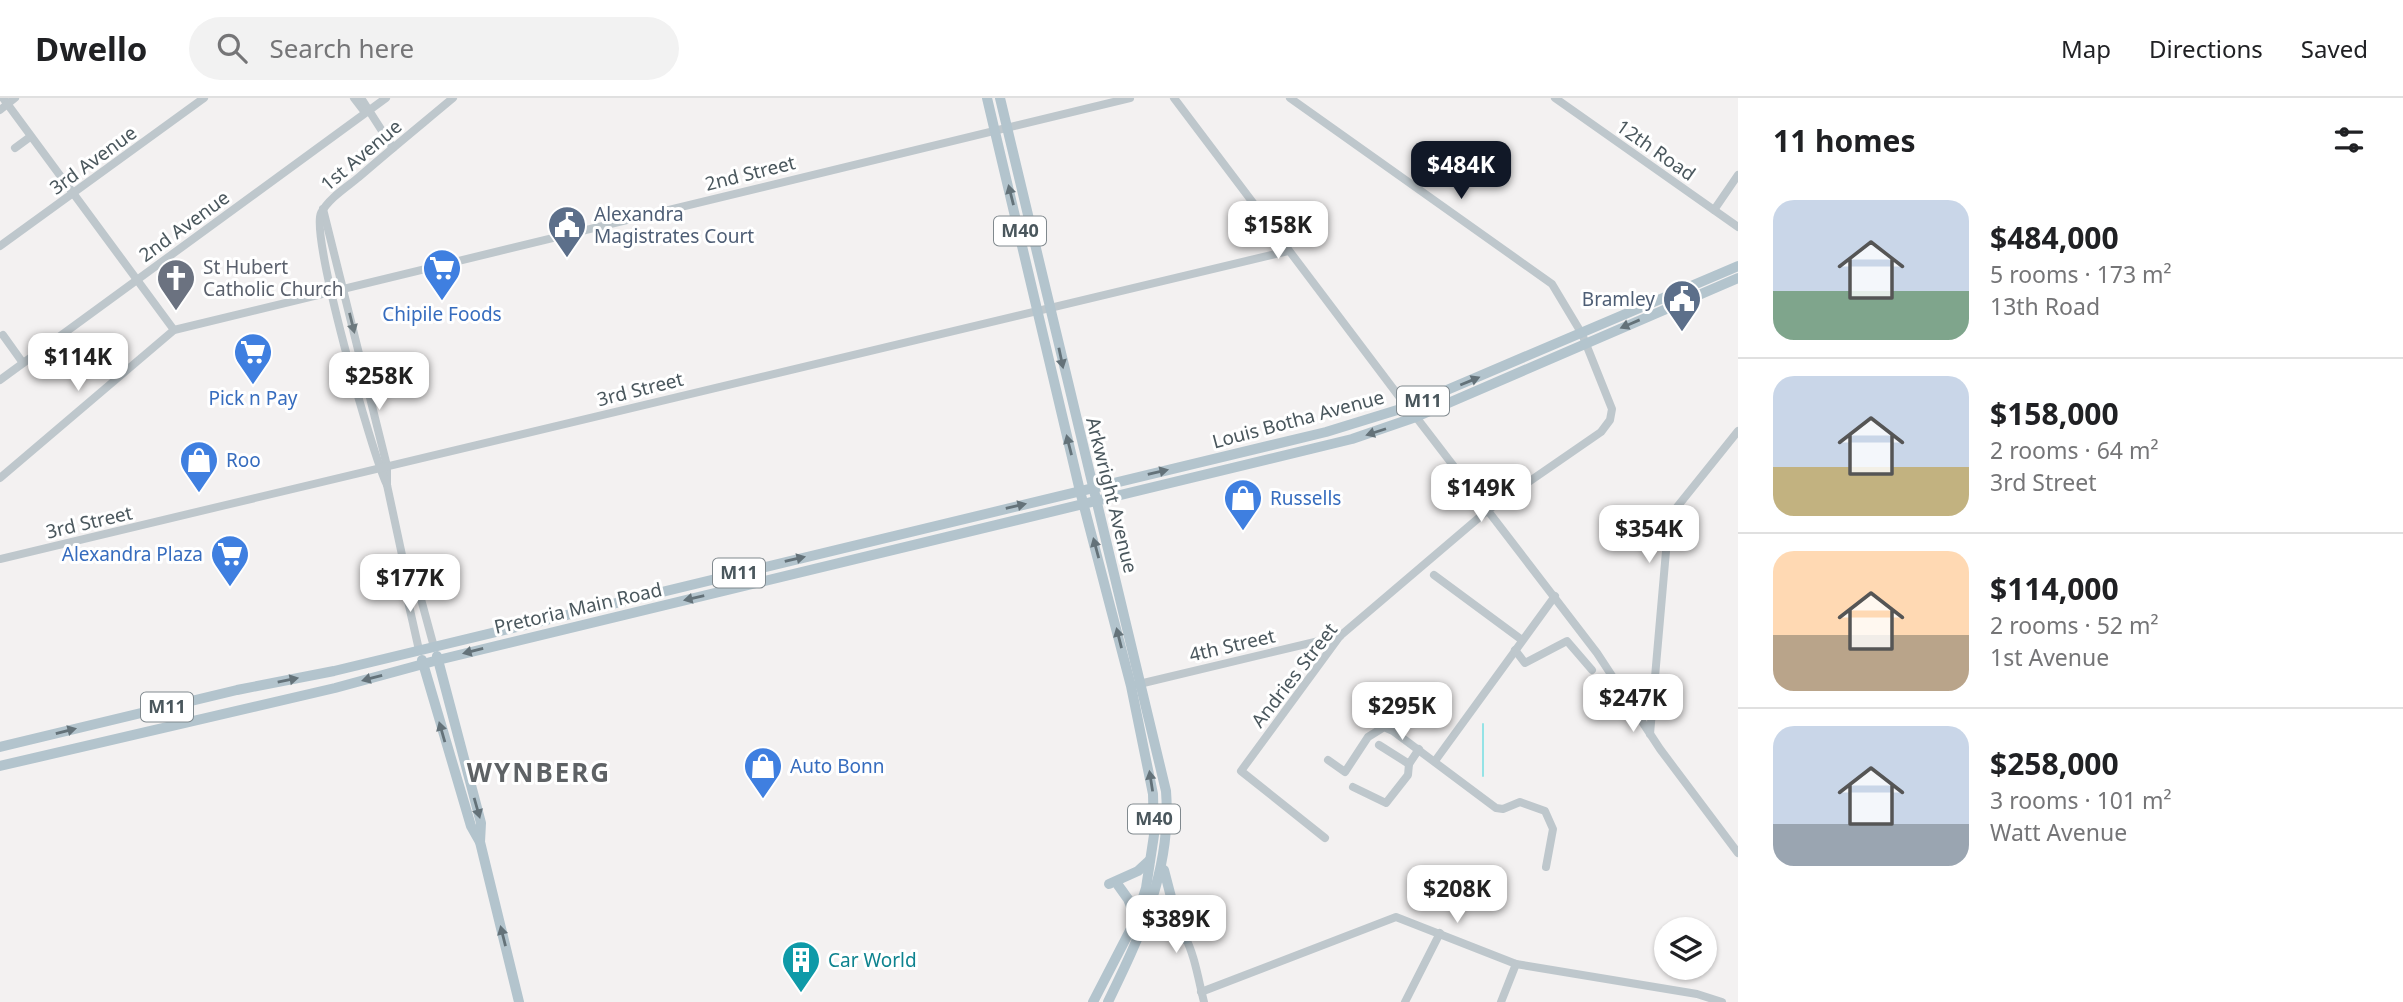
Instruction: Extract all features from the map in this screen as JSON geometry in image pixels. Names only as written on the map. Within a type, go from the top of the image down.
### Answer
[{"type":"main road","name":"Arkwright Avenue","points":[[987,98],[1095,503],[1136,685],[1153,794],[1149,899]]},
{"type":"main road","name":"Arkwright Avenue","points":[[1000,98],[1080,491],[1166,792],[1167,825],[1163,863],[1149,899]]},
{"type":"main road","name":"Louis Botha Avenue","points":[[1095,503],[1344,441],[1416,417],[1738,266]]},
{"type":"main road","name":"Louis Botha Avenue","points":[[1091,488],[1326,432],[1407,407],[1738,278]]},
{"type":"main road","points":[[1060,496],[1076,472]]},
{"type":"main road","name":"M11","points":[[1080,491],[1091,488]]},
{"type":"main road","name":"Pretoria Main Road","points":[[0,747],[434,647],[1080,491]]},
{"type":"main road","name":"M11","points":[[1084,506],[1095,503]]},
{"type":"main road","name":"Pretoria Main Road","points":[[0,766],[335,688],[438,660],[1084,506]]},
{"type":"main road","points":[[1063,510],[1089,523]]},
{"type":"main road","points":[[434,647],[481,823],[480,842]]},
{"type":"main road","points":[[419,650],[452,763],[480,842],[519,1002]]},
{"type":"main road","points":[[452,763],[462,759]]},
{"type":"main road","points":[[1136,919],[1128,899],[1114,885],[1138,871],[1152,858]]},
{"type":"main road","points":[[1163,863],[1177,920]]},
{"type":"main road","name":"M40","points":[[1093,1002],[1149,899]]},
{"type":"main road","name":"M40","points":[[1108,1002],[1140,936],[1149,899]]},
{"type":"main road","points":[[1140,936],[1161,929],[1186,939]]},
{"type":"street","name":"3rd Avenue","points":[[0,246],[204,98]]},
{"type":"street","points":[[354,98],[374,120],[393,148]]},
{"type":"street","points":[[361,98],[367,112]]},
{"type":"street","name":"2nd Avenue","points":[[0,380],[386,98]]},
{"type":"street","name":"1st Avenue","points":[[323,209],[453,98]]},
{"type":"street","name":"2nd Street","points":[[174,330],[1130,98]]},
{"type":"street","points":[[1174,98],[1407,407]]},
{"type":"street","name":"Andries Street","points":[[1290,98],[1552,284],[1584,339],[1610,401],[1612,415],[1607,426],[1588,442],[1488,510],[1340,636],[1241,771],[1325,838]]},
{"type":"street","name":"12th Road","points":[[1555,98],[1738,227]]},
{"type":"street","points":[[0,110],[9,100],[30,137],[174,330],[0,478]]},
{"type":"street","points":[[15,148],[30,137]]},
{"type":"street","points":[[1714,210],[1738,175]]},
{"type":"street","points":[[323,209],[387,485],[405,569],[403,579],[419,650]]},
{"type":"street","points":[[323,209],[319,218],[319,233],[332,290],[383,467]]},
{"type":"street","name":"3rd Street","points":[[0,559],[1044,307],[1288,251]]},
{"type":"street","points":[[3,335],[23,363]]},
{"type":"street","points":[[1432,434],[1428,419],[1436,408]]},
{"type":"street","points":[[1416,417],[1432,434],[1555,596],[1615,678],[1650,734],[1738,853]]},
{"type":"street","points":[[1650,734],[1669,517],[1738,431]]},
{"type":"street","points":[[405,569],[415,577],[434,647]]},
{"type":"street","points":[[1434,575],[1522,640]]},
{"type":"street","points":[[1435,761],[1555,596]]},
{"type":"street","name":"4th Street","points":[[1136,685],[1340,636]]},
{"type":"street","points":[[1515,650],[1525,663],[1567,641],[1592,670]]},
{"type":"street","points":[[1328,760],[1345,772],[1368,737],[1384,727],[1419,749],[1500,810],[1520,802],[1548,813],[1553,829],[1546,867]]},
{"type":"street","points":[[1379,745],[1409,764]]},
{"type":"street","points":[[1353,787],[1386,803],[1408,775],[1409,764],[1419,749]]},
{"type":"street","points":[[1149,899],[1177,920],[1186,939],[1204,1002]]},
{"type":"street","points":[[1201,992],[1392,917],[1516,964],[1697,994],[1722,1002]]},
{"type":"street","points":[[1405,1002],[1440,933]]},
{"type":"street","points":[[1501,1002],[1516,964]]},
{"type":"waterway","points":[[1483,724],[1483,776]]},
{"type":"place","name":"Alexandra Magistrates Court","points":[[567,259]]},
{"type":"place","name":"Chipile Foods","points":[[442,302]]},
{"type":"place","name":"St Hubert Catholic Church","points":[[176,312]]},
{"type":"place","name":"Bramley","points":[[1682,333]]},
{"type":"place","name":"Pick n Pay","points":[[253,386]]},
{"type":"place","name":"Roo","points":[[199,494]]},
{"type":"place","name":"Russells","points":[[1243,532]]},
{"type":"place","name":"Alexandra Plaza","points":[[230,588]]},
{"type":"place","name":"Auto Bonn","points":[[763,800]]},
{"type":"place","name":"Car World","points":[[801,994]]},
{"type":"district","name":"WYNBERG","points":[[539,773]]}]
